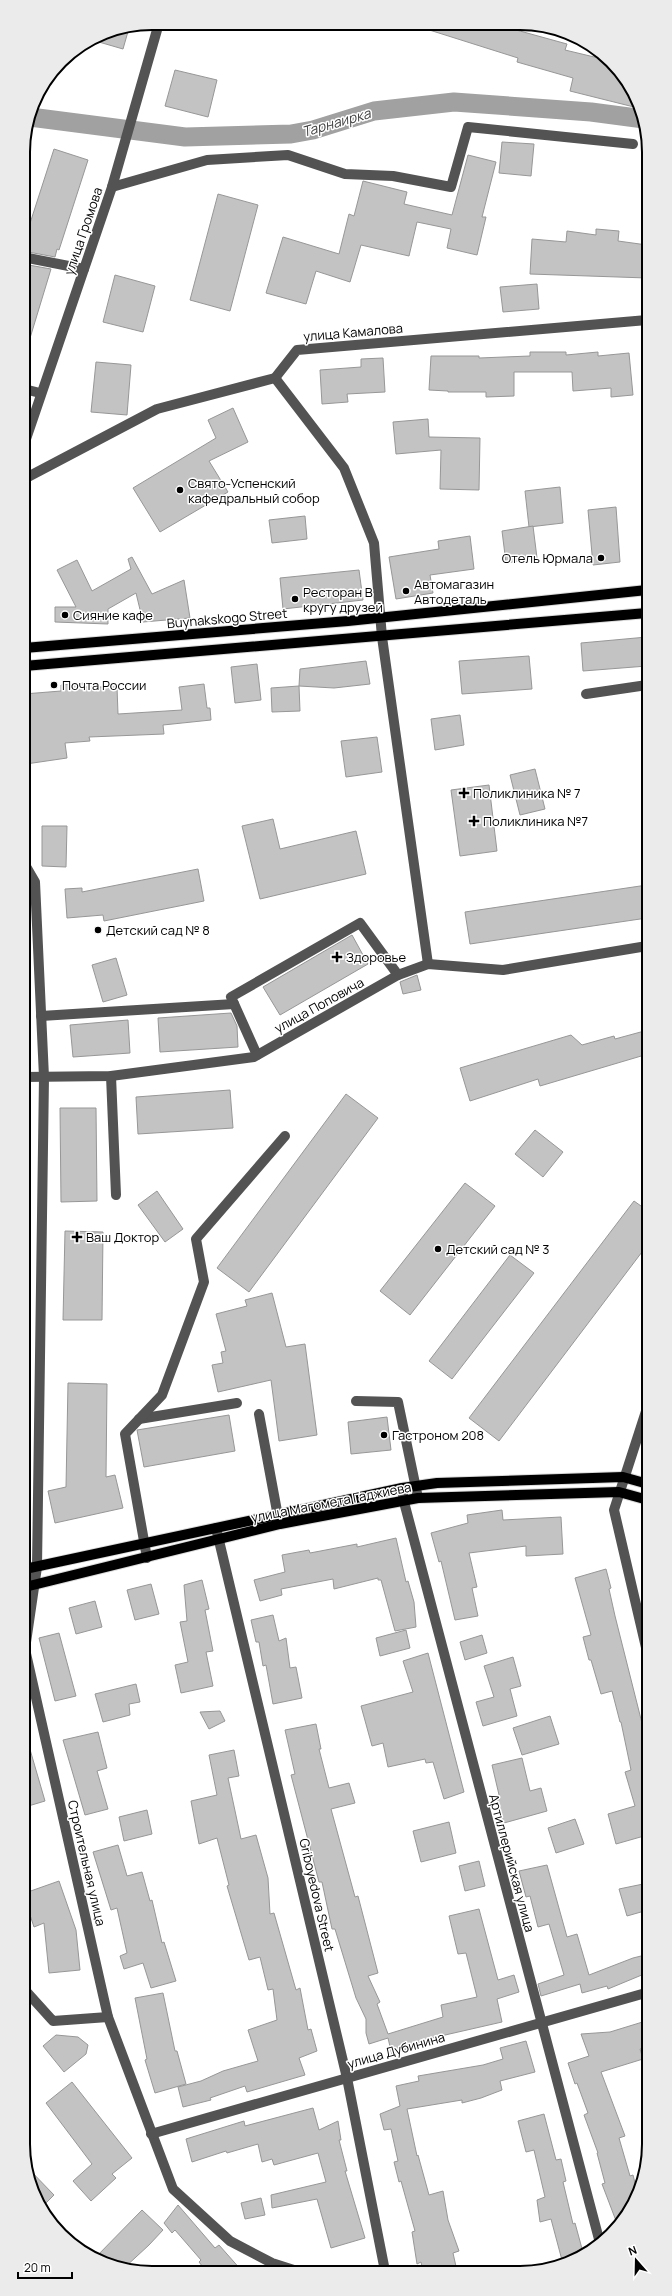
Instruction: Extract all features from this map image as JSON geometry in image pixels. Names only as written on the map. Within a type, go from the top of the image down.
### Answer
[{"type":"main road","name":"Buynakskogo Street","points":[[30,647],[381,618],[642,591]]},
{"type":"main road","points":[[30,665],[642,613]]},
{"type":"main road","name":"улица Магомета Гаджиева","points":[[30,1586],[147,1558],[218,1539],[278,1519],[402,1488],[437,1483],[623,1477],[642,1482]]},
{"type":"main road","name":"улица Магомета Гаджиева","points":[[30,1568],[216,1528],[404,1502],[418,1498],[619,1492],[642,1498]]},
{"type":"street","name":"улица Громова","points":[[30,426],[112,187],[157,30]]},
{"type":"street","points":[[112,187],[207,160],[288,155],[345,174],[393,176],[451,187],[468,127],[633,144]]},
{"type":"street","points":[[30,258],[84,269]]},
{"type":"street","name":"улица Камалова","points":[[275,378],[297,350],[642,320]]},
{"type":"street","points":[[30,476],[157,408],[275,378],[344,468],[374,543],[382,636],[428,964]]},
{"type":"street","points":[[30,391],[40,393]]},
{"type":"street","points":[[586,694],[642,686]]},
{"type":"street","name":"Строительная улица","points":[[30,872],[36,882],[44,1077],[37,1567],[36,1584],[30,1619]]},
{"type":"street","points":[[257,1055],[231,997],[360,923],[398,975]]},
{"type":"street","name":"улица Поповича","points":[[30,1078],[111,1076],[257,1055],[398,975],[428,964],[502,970],[642,947]]},
{"type":"street","points":[[41,1016],[234,1004]]},
{"type":"street","points":[[111,1076],[116,1195]]},
{"type":"street","points":[[147,1558],[143,1544],[125,1434],[162,1395],[204,1282],[196,1239],[286,1136]]},
{"type":"street","points":[[356,1401],[398,1402],[418,1498]]},
{"type":"street","points":[[138,1419],[237,1403]]},
{"type":"street","points":[[259,1414],[278,1519]]},
{"type":"street","points":[[642,1422],[623,1477],[614,1510],[642,1630]]},
{"type":"street","name":"Артиллерийская улица","points":[[402,1488],[404,1502],[598,2237]]},
{"type":"street","name":"Griboyedova Street","points":[[216,1528],[346,2078],[384,2266]]},
{"type":"street","name":"Строительная улица","points":[[30,1671],[108,2017],[173,2189],[230,2241],[272,2263],[281,2266]]},
{"type":"street","name":"улица Дубинина","points":[[151,2134],[642,1994]]},
{"type":"street","points":[[30,1996],[53,2022],[108,2017]]},
{"type":"building","points":[[429,30],[516,30],[567,44],[565,50],[597,58],[606,66],[626,91],[633,107],[570,91],[573,78],[517,62],[518,58]]},
{"type":"building","points":[[128,32],[123,49],[99,42],[113,36]]},
{"type":"building","points":[[175,70],[217,80],[208,117],[165,106]]},
{"type":"building","points":[[502,142],[534,144],[531,176],[499,173]]},
{"type":"building","points":[[54,149],[88,160],[59,250],[57,249],[55,257],[30,252],[30,223]]},
{"type":"building","points":[[468,155],[496,162],[482,217],[486,217],[477,255],[447,248],[451,229],[417,222],[409,256],[361,245],[350,282],[316,271],[306,304],[266,293],[283,237],[339,254],[349,214],[354,216],[363,181],[407,192],[404,204],[452,215]]},
{"type":"building","points":[[218,194],[258,205],[230,311],[190,300]]},
{"type":"building","points":[[596,229],[619,231],[618,241],[642,244],[642,278],[530,274],[532,239],[566,242],[567,231],[596,235]]},
{"type":"building","points":[[30,265],[51,269],[30,338]]},
{"type":"building","points":[[115,275],[155,286],[143,332],[103,322]]},
{"type":"building","points":[[537,284],[539,309],[503,312],[500,287]]},
{"type":"building","points":[[530,352],[566,352],[566,355],[598,352],[598,356],[629,353],[633,395],[611,397],[611,388],[573,391],[572,372],[514,372],[514,396],[486,397],[486,392],[448,392],[429,390],[431,356],[479,356],[479,358],[530,356]]},
{"type":"building","points":[[383,358],[385,392],[347,394],[348,402],[322,404],[320,370],[361,367],[361,359]]},
{"type":"building","points":[[96,362],[131,365],[127,415],[91,412]]},
{"type":"building","name":"Свято-Успенский кафедральный собор","points":[[233,408],[248,442],[209,461],[228,492],[160,532],[133,488],[216,438],[208,420]]},
{"type":"building","points":[[428,419],[429,437],[480,438],[479,490],[440,489],[441,450],[396,454],[393,422]]},
{"type":"building","points":[[560,487],[563,523],[529,527],[525,491]]},
{"type":"building","points":[[616,507],[620,562],[593,565],[588,510]]},
{"type":"building","points":[[305,516],[307,539],[272,543],[269,520]]},
{"type":"building","points":[[533,526],[537,558],[506,563],[502,531]]},
{"type":"building","points":[[470,536],[474,569],[430,575],[433,593],[396,599],[389,557],[439,549],[438,541]]},
{"type":"building","points":[[132,557],[152,594],[184,580],[190,618],[143,622],[136,593],[108,609],[108,624],[55,622],[55,607],[76,607],[57,570],[77,560],[92,591],[131,569],[128,559]]},
{"type":"building","points":[[359,570],[363,600],[283,609],[280,578]]},
{"type":"building","points":[[642,637],[642,666],[583,671],[581,643]]},
{"type":"building","points":[[529,656],[532,689],[462,694],[459,661]]},
{"type":"building","points":[[366,661],[370,684],[334,688],[299,686],[300,669]]},
{"type":"building","points":[[257,664],[261,700],[235,703],[231,667]]},
{"type":"building","points":[[85,683],[85,687],[117,687],[118,714],[182,710],[179,687],[204,684],[207,708],[210,708],[211,720],[163,725],[164,734],[89,737],[90,741],[65,743],[67,758],[30,763],[30,694],[61,691],[61,685]]},
{"type":"building","points":[[299,686],[300,711],[272,712],[271,688]]},
{"type":"building","points":[[460,715],[464,745],[435,750],[431,719]]},
{"type":"building","points":[[377,737],[382,772],[346,777],[341,741]]},
{"type":"building","points":[[535,769],[545,809],[520,815],[510,775]]},
{"type":"building","name":"Поликлиника №7","points":[[489,785],[497,851],[460,856],[451,790]]},
{"type":"building","points":[[273,819],[280,849],[356,831],[366,874],[260,899],[242,826]]},
{"type":"building","points":[[42,826],[67,826],[66,867],[42,866]]},
{"type":"building","points":[[198,869],[204,901],[104,921],[103,915],[67,918],[65,889],[82,888],[82,892]]},
{"type":"building","points":[[642,886],[642,919],[470,944],[465,912]]},
{"type":"building","points":[[352,935],[368,964],[280,1015],[263,987]]},
{"type":"building","points":[[116,958],[127,995],[103,1002],[92,965]]},
{"type":"building","points":[[417,975],[421,990],[403,994],[400,982]]},
{"type":"building","points":[[231,1013],[237,1026],[238,1047],[160,1052],[158,1018]]},
{"type":"building","points":[[128,1020],[130,1053],[73,1057],[70,1025]]},
{"type":"building","points":[[642,1032],[642,1056],[540,1086],[538,1079],[470,1101],[460,1068],[571,1035],[582,1045],[614,1036],[615,1039]]},
{"type":"building","points":[[230,1090],[233,1128],[138,1134],[136,1097]]},
{"type":"building","points":[[346,1094],[378,1118],[249,1292],[217,1268]]},
{"type":"building","points":[[60,1108],[96,1108],[97,1201],[61,1202]]},
{"type":"building","points":[[535,1130],[563,1152],[543,1177],[515,1154]]},
{"type":"building","name":"Детский сад № 3","points":[[465,1183],[495,1206],[410,1315],[380,1291]]},
{"type":"building","points":[[157,1191],[183,1229],[165,1242],[138,1205]]},
{"type":"building","points":[[634,1201],[642,1207],[642,1252],[499,1441],[469,1418]]},
{"type":"building","points":[[65,1231],[103,1232],[102,1320],[63,1320]]},
{"type":"building","points":[[510,1255],[534,1273],[452,1379],[429,1361]]},
{"type":"building","points":[[272,1293],[286,1347],[305,1344],[317,1435],[279,1441],[271,1380],[218,1392],[212,1365],[223,1363],[221,1352],[226,1351],[216,1314],[247,1306],[245,1300]]},
{"type":"building","points":[[68,1383],[107,1384],[106,1477],[115,1475],[123,1508],[55,1523],[48,1491],[66,1487]]},
{"type":"building","points":[[229,1415],[235,1451],[144,1467],[137,1430]]},
{"type":"building","points":[[387,1417],[391,1450],[351,1454],[348,1422]]},
{"type":"building","points":[[502,1510],[503,1520],[561,1517],[563,1554],[526,1556],[526,1546],[469,1553],[477,1587],[472,1588],[478,1616],[455,1620],[441,1561],[439,1562],[431,1533],[468,1523],[467,1515]]},
{"type":"building","points":[[396,1538],[406,1582],[408,1581],[414,1602],[416,1627],[395,1631],[381,1580],[378,1580],[378,1578],[334,1589],[333,1579],[281,1589],[282,1595],[260,1601],[254,1580],[285,1572],[282,1555],[309,1550],[310,1553],[357,1544],[357,1547]]},
{"type":"building","points":[[606,1569],[611,1588],[609,1589],[615,1616],[642,1723],[642,1837],[616,1844],[608,1814],[635,1806],[625,1772],[631,1770],[621,1722],[612,1691],[601,1694],[591,1660],[589,1660],[583,1637],[591,1635],[575,1578]]},
{"type":"building","points":[[202,1580],[209,1609],[205,1610],[213,1651],[206,1652],[213,1686],[181,1693],[175,1665],[188,1662],[180,1622],[187,1621],[184,1585]]},
{"type":"building","points":[[151,1584],[159,1614],[135,1620],[127,1590]]},
{"type":"building","points":[[95,1601],[102,1627],[76,1634],[69,1608]]},
{"type":"building","points":[[273,1615],[279,1641],[286,1638],[290,1668],[296,1667],[302,1698],[273,1704],[266,1665],[263,1666],[259,1642],[256,1642],[251,1620]]},
{"type":"building","points":[[406,1630],[410,1648],[380,1656],[376,1638]]},
{"type":"building","points":[[59,1633],[76,1696],[55,1701],[39,1638]]},
{"type":"building","points":[[482,1635],[487,1653],[465,1660],[460,1642]]},
{"type":"building","points":[[428,1653],[464,1792],[444,1799],[433,1762],[426,1763],[425,1759],[388,1767],[383,1743],[372,1746],[361,1706],[413,1692],[403,1661]]},
{"type":"building","points":[[513,1657],[521,1686],[510,1689],[517,1716],[483,1726],[476,1702],[494,1697],[484,1666]]},
{"type":"building","points":[[136,1684],[140,1702],[129,1704],[130,1715],[103,1722],[95,1694]]},
{"type":"building","points":[[220,1711],[225,1721],[209,1729],[200,1712]]},
{"type":"building","points":[[550,1716],[559,1744],[522,1755],[513,1728]]},
{"type":"building","points":[[316,1724],[321,1749],[319,1749],[329,1788],[349,1783],[355,1803],[331,1809],[355,1897],[358,1896],[378,1973],[368,1976],[380,2002],[377,2004],[388,2034],[443,2017],[441,2005],[477,1997],[466,1953],[458,1954],[449,1916],[479,1909],[498,1980],[514,1975],[519,1992],[497,1999],[502,2022],[432,2038],[433,2042],[406,2049],[392,2055],[388,2038],[369,2044],[366,2033],[366,2019],[356,1998],[335,1929],[332,1929],[322,1882],[319,1882],[291,1775],[295,1774],[285,1730]]},
{"type":"building","points":[[98,1732],[107,1768],[97,1771],[108,1809],[85,1815],[63,1740]]},
{"type":"building","points":[[30,1749],[45,1801],[30,1806]]},
{"type":"building","points":[[234,1750],[239,1776],[228,1778],[241,1839],[256,1835],[268,1878],[270,1914],[274,1913],[296,1990],[300,1988],[308,2030],[311,2029],[317,2051],[299,2058],[305,2075],[247,2092],[245,2086],[210,2098],[211,2100],[183,2107],[178,2087],[201,2081],[223,2071],[258,2061],[248,2030],[277,2020],[273,1989],[268,1990],[260,1957],[249,1960],[227,1886],[229,1885],[217,1838],[199,1844],[191,1801],[217,1795],[209,1755]]},
{"type":"building","points":[[522,1758],[530,1791],[541,1788],[547,1811],[504,1823],[497,1800],[500,1799],[492,1765]]},
{"type":"building","points":[[147,1810],[152,1834],[124,1841],[119,1817]]},
{"type":"building","points":[[575,1819],[584,1844],[556,1853],[548,1828]]},
{"type":"building","points":[[449,1822],[456,1853],[421,1862],[413,1831]]},
{"type":"building","points":[[118,1845],[127,1876],[142,1872],[150,1901],[152,1900],[162,1943],[164,1942],[176,1981],[151,1988],[143,1963],[124,1969],[120,1956],[127,1953],[117,1908],[111,1910],[93,1852]]},
{"type":"building","points":[[479,1861],[485,1886],[465,1891],[459,1866]]},
{"type":"building","points":[[547,1865],[567,1937],[577,1934],[589,1975],[642,1956],[642,1975],[608,1989],[607,1986],[582,1993],[580,1984],[541,1996],[538,1984],[564,1975],[549,1924],[538,1927],[530,1896],[526,1897],[519,1871]]},
{"type":"building","points":[[59,1881],[76,1930],[80,1970],[49,1973],[44,1923],[34,1927],[30,1915],[30,1891]]},
{"type":"building","points":[[642,1884],[642,1912],[627,1916],[619,1889]]},
{"type":"building","points":[[163,1993],[175,2051],[177,2051],[186,2084],[155,2093],[145,2060],[147,2059],[135,1998]]},
{"type":"building","points":[[642,2022],[642,2049],[640,2049],[642,2059],[601,2072],[625,2136],[619,2138],[630,2176],[633,2175],[635,2184],[626,2205],[615,2219],[602,2184],[605,2183],[598,2153],[584,2115],[588,2113],[577,2083],[575,2084],[568,2063],[589,2056],[581,2034],[610,2032]]},
{"type":"building","points":[[56,2035],[78,2037],[88,2045],[86,2054],[64,2072],[43,2046]]},
{"type":"building","points":[[526,2041],[535,2072],[500,2081],[502,2090],[481,2098],[462,2103],[462,2100],[407,2109],[417,2156],[418,2155],[429,2195],[443,2191],[448,2220],[459,2251],[453,2253],[456,2266],[422,2266],[421,2262],[417,2264],[412,2232],[415,2231],[394,2162],[398,2161],[391,2129],[384,2130],[380,2114],[400,2106],[396,2086],[419,2081],[418,2076],[483,2065],[503,2059],[500,2048]]},
{"type":"building","points":[[72,2082],[132,2158],[112,2174],[116,2178],[91,2201],[73,2181],[92,2164],[46,2103]]},
{"type":"building","points":[[313,2108],[319,2130],[338,2121],[341,2140],[339,2140],[347,2171],[345,2171],[365,2238],[331,2248],[317,2199],[272,2208],[271,2195],[326,2182],[318,2153],[274,2165],[272,2159],[262,2162],[258,2144],[227,2153],[226,2151],[192,2162],[186,2139],[244,2121],[245,2126]]},
{"type":"building","points":[[544,2114],[556,2160],[561,2159],[566,2181],[563,2182],[573,2224],[575,2223],[582,2249],[562,2259],[551,2219],[540,2222],[537,2200],[545,2197],[534,2150],[526,2152],[518,2121]]},
{"type":"building","points":[[34,2174],[54,2195],[46,2203],[36,2183]]},
{"type":"building","points":[[261,2198],[265,2215],[245,2219],[241,2203]]},
{"type":"building","points":[[178,2205],[215,2248],[219,2245],[238,2266],[202,2266],[199,2262],[201,2260],[175,2230],[172,2233],[164,2223]]},
{"type":"building","points":[[142,2210],[163,2230],[129,2264],[113,2260],[99,2254]]},
{"type":"waterway","name":"Тарнаирка","points":[[35,118],[185,137],[291,134],[313,130],[374,111],[454,102],[591,112],[637,118]]},
{"type":"place","name":"Свято-Успенский кафедральный собор","points":[[180,490]]},
{"type":"place","name":"Отель Юрмала","points":[[601,558]]},
{"type":"place","name":"Автомагазин Автодеталь","points":[[406,591]]},
{"type":"place","name":"Ресторан В кругу друзей","points":[[295,599]]},
{"type":"place","name":"Сияние кафе","points":[[65,615]]},
{"type":"place","name":"Почта России","points":[[54,685]]},
{"type":"place","name":"Поликлиника № 7","points":[[464,793]]},
{"type":"place","name":"Поликлиника №7","points":[[474,821]]},
{"type":"place","name":"Детский сад № 8","points":[[98,930]]},
{"type":"place","name":"Здоровье","points":[[337,957]]},
{"type":"place","name":"Ваш Доктор","points":[[77,1237]]},
{"type":"place","name":"Детский сад № 3","points":[[438,1249]]},
{"type":"place","name":"Гастроном 208","points":[[384,1435]]}]
